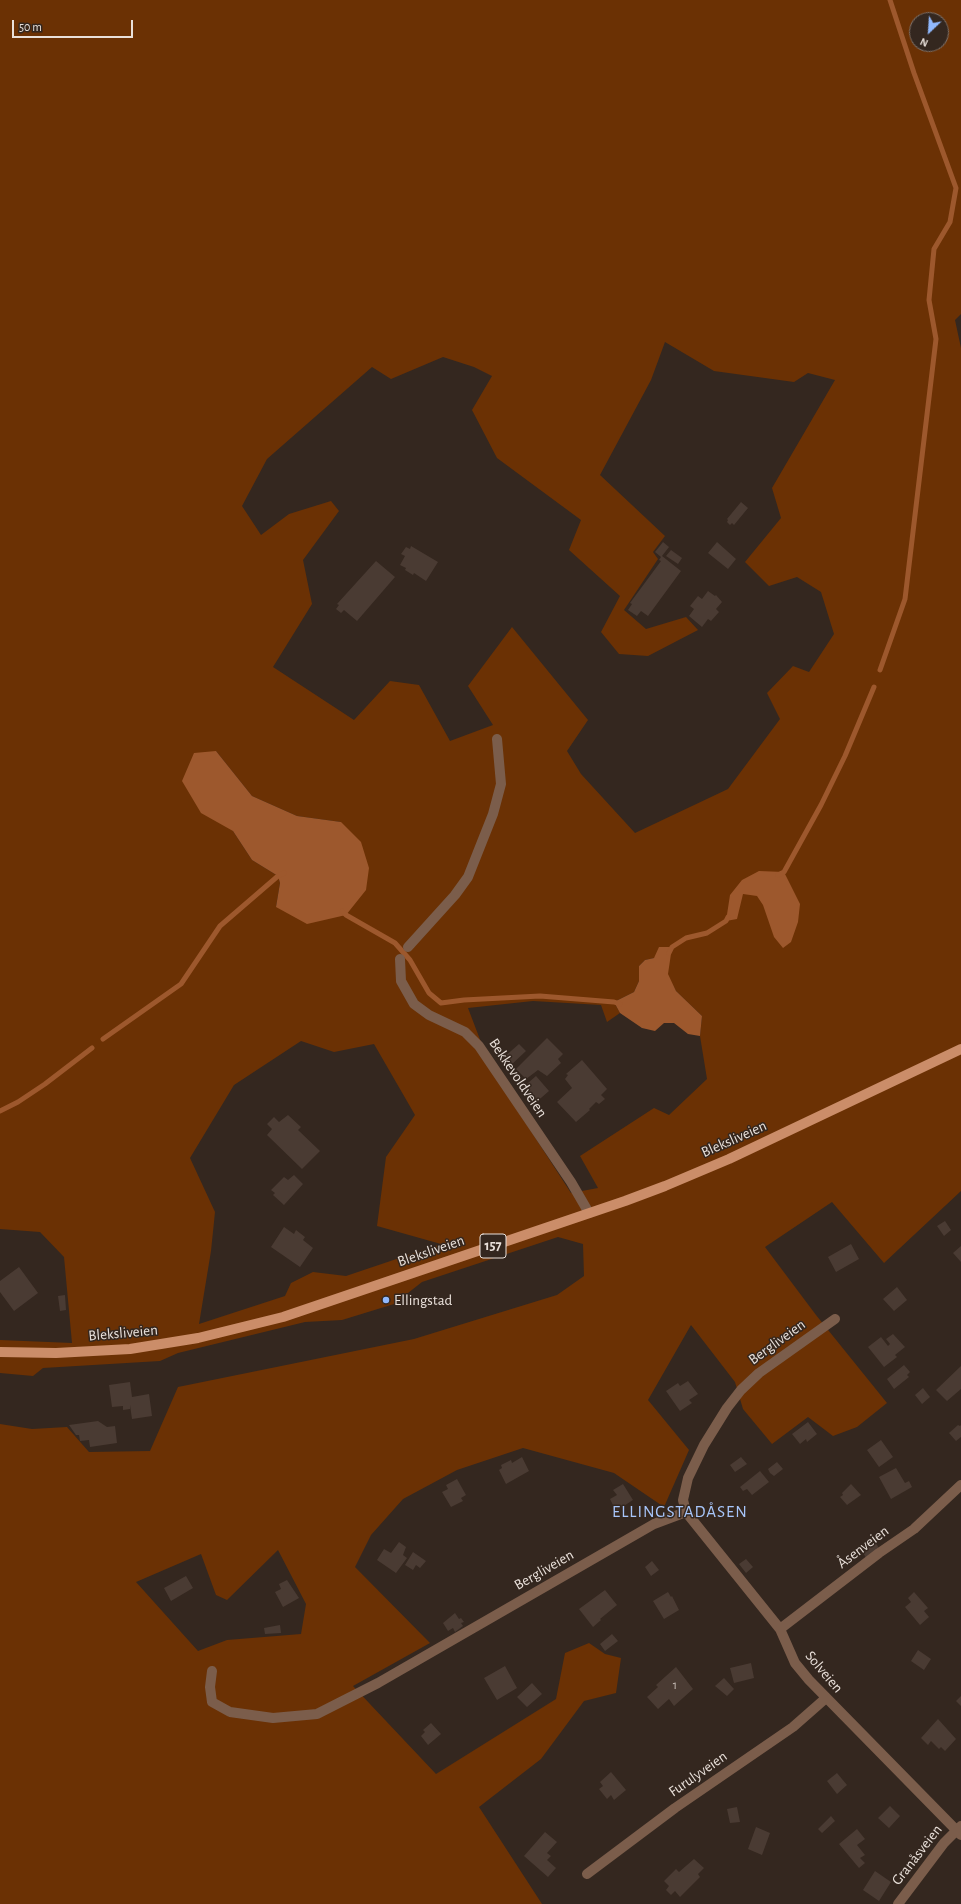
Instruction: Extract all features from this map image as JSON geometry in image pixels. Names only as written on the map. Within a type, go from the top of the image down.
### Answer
[{"type":"main road","name":"Bleksliveien","points":[[0,1352],[49,1353],[130,1349],[212,1335],[283,1317],[625,1201],[729,1159],[961,1049]]},
{"type":"street","points":[[408,947],[455,895],[468,877],[493,814],[501,784],[497,739]]},
{"type":"street","name":"Bekkevoldveien","points":[[400,960],[401,981],[414,1004],[429,1015],[465,1032],[479,1046],[571,1182],[589,1212]]},
{"type":"street","name":"Bergliveien","points":[[212,1671],[210,1687],[212,1702],[230,1712],[274,1718],[316,1714],[378,1683],[654,1524],[686,1512],[683,1500],[688,1478],[704,1445],[727,1408],[741,1390],[759,1373],[834,1319]]},
{"type":"street","name":"Åsenveien","points":[[780,1629],[879,1552],[914,1528],[961,1484]]},
{"type":"street","name":"Solveien","points":[[686,1512],[780,1629],[795,1663],[826,1698],[959,1830]]},
{"type":"street","name":"Furulyveien","points":[[587,1874],[676,1808],[793,1727],[826,1698]]},
{"type":"street","name":"Granåsveien","points":[[898,1904],[944,1843],[959,1830]]},
{"type":"shaded area","points":[[0,0],[961,0],[961,314],[955,320],[961,348],[961,1191],[884,1263],[832,1202],[765,1247],[816,1315],[887,1403],[857,1427],[833,1436],[808,1417],[772,1444],[743,1409],[735,1382],[691,1325],[648,1400],[689,1450],[664,1507],[614,1473],[523,1448],[457,1470],[403,1499],[371,1535],[355,1567],[430,1643],[353,1686],[436,1774],[556,1699],[565,1653],[589,1643],[605,1654],[621,1658],[616,1693],[584,1701],[541,1759],[479,1807],[542,1904],[0,1904],[0,1424],[32,1429],[67,1427],[89,1452],[150,1451],[178,1387],[414,1339],[557,1295],[584,1276],[583,1244],[558,1237],[422,1282],[394,1304],[342,1320],[305,1322],[178,1353],[160,1361],[43,1368],[33,1376],[0,1373],[0,1340],[72,1343],[64,1257],[40,1232],[0,1229]],"holes":[[[665,342],[714,371],[794,382],[808,373],[835,380],[772,488],[781,518],[745,562],[769,586],[797,577],[821,592],[834,634],[809,672],[793,666],[767,693],[780,719],[728,789],[635,833],[581,774],[567,751],[588,720],[512,627],[468,686],[493,725],[450,741],[419,685],[390,681],[354,720],[273,667],[312,604],[303,560],[339,511],[331,501],[289,514],[261,535],[242,506],[267,459],[372,367],[391,379],[443,357],[474,367],[492,376],[472,410],[497,458],[581,520],[569,550],[620,596],[601,632],[619,654],[648,656],[698,630],[686,617],[646,629],[624,610],[658,559],[653,552],[665,536],[600,475],[651,380]],[[216,751],[252,796],[297,816],[341,822],[276,907],[280,883],[278,876],[252,860],[233,831]],[[671,947],[667,974],[676,991],[702,1016],[700,1036],[707,1079],[669,1115],[654,1108],[580,1156],[598,1188],[571,1193],[492,1071],[468,1008],[533,1001],[601,1005],[607,1022],[620,1013],[614,1002],[634,992],[639,981],[639,966],[645,960],[654,958]],[[301,1041],[334,1052],[374,1044],[415,1115],[386,1157],[377,1226],[441,1244],[346,1276],[313,1272],[291,1283],[285,1296],[199,1324],[211,1251],[215,1212],[190,1158],[234,1085]],[[278,1550],[306,1604],[301,1634],[227,1640],[198,1651],[136,1582],[201,1554],[216,1595],[227,1600]]]},
{"type":"shaded area","points":[[216,751],[252,796],[297,816],[341,822],[361,842],[369,868],[366,890],[346,915],[307,924],[276,907],[280,883],[278,876],[252,860],[233,831],[201,813],[182,781],[194,753]]},
{"type":"shaded area","points":[[759,871],[784,872],[800,904],[798,922],[791,942],[783,948],[774,937],[763,905],[757,896],[743,894],[737,919],[726,921],[730,895],[742,880]]},
{"type":"shaded area","points":[[659,947],[672,947],[668,974],[676,991],[702,1016],[700,1036],[688,1034],[674,1023],[664,1023],[655,1031],[642,1028],[620,1013],[614,1002],[634,992],[639,981],[639,966],[645,960],[654,958]]},
{"type":"building","points":[[741,502],[748,508],[734,525],[732,523],[730,525],[727,522],[727,519]]},
{"type":"building","points":[[663,542],[669,547],[662,556],[681,571],[648,616],[641,611],[637,616],[628,610],[632,604],[630,603],[661,561],[659,560],[661,557],[655,552]]},
{"type":"building","points":[[717,542],[736,559],[728,569],[708,553]]},
{"type":"building","points":[[411,546],[438,562],[426,581],[414,573],[413,575],[405,570],[406,568],[400,565],[405,556],[401,554],[406,547],[410,549]]},
{"type":"building","points":[[671,550],[682,558],[678,564],[666,556]]},
{"type":"building","points":[[376,561],[395,577],[357,621],[344,610],[341,613],[336,609],[339,605],[337,604]]},
{"type":"building","points":[[708,591],[715,596],[716,595],[722,602],[716,609],[719,612],[711,621],[708,619],[702,627],[689,616],[694,609],[690,606],[698,596],[702,599]]},
{"type":"building","points":[[547,1038],[563,1054],[558,1059],[561,1063],[547,1076],[538,1070],[526,1079],[516,1069]]},
{"type":"building","points":[[519,1044],[526,1051],[510,1066],[503,1058]]},
{"type":"building","points":[[582,1060],[607,1089],[601,1095],[605,1099],[599,1104],[596,1102],[589,1109],[590,1110],[576,1122],[557,1102],[572,1088],[565,1079],[568,1075],[566,1074]]},
{"type":"building","points":[[536,1076],[549,1091],[534,1104],[521,1089]]},
{"type":"building","points":[[288,1115],[301,1127],[298,1130],[320,1151],[302,1169],[267,1135],[272,1129],[267,1124],[274,1117],[279,1122]]},
{"type":"building","points":[[294,1175],[303,1184],[284,1205],[273,1195],[275,1193],[271,1190],[284,1177],[288,1180]]},
{"type":"building","points":[[945,1221],[951,1230],[944,1236],[937,1226]]},
{"type":"building","points":[[284,1227],[294,1234],[296,1230],[305,1237],[303,1240],[313,1248],[300,1267],[271,1247]]},
{"type":"building","points":[[851,1244],[859,1259],[836,1272],[828,1257]]},
{"type":"building","points":[[961,1246],[961,1262],[953,1253]]},
{"type":"building","points":[[19,1267],[38,1293],[14,1311],[0,1292],[0,1281]]},
{"type":"building","points":[[897,1287],[907,1300],[894,1311],[883,1299]]},
{"type":"building","points":[[65,1295],[66,1310],[60,1311],[58,1296]]},
{"type":"building","points":[[893,1334],[905,1347],[895,1355],[897,1357],[884,1367],[868,1347],[881,1337],[888,1346],[890,1344],[886,1339]]},
{"type":"building","points":[[904,1365],[910,1372],[907,1375],[909,1377],[894,1389],[887,1379]]},
{"type":"building","points":[[961,1366],[961,1389],[947,1401],[936,1390]]},
{"type":"building","points":[[688,1381],[698,1394],[689,1400],[692,1403],[680,1411],[666,1391],[678,1383],[680,1386]]},
{"type":"building","points":[[130,1382],[132,1397],[149,1394],[152,1416],[132,1419],[130,1405],[130,1409],[123,1410],[123,1406],[112,1407],[109,1385]]},
{"type":"building","points":[[923,1388],[930,1397],[922,1404],[915,1395]]},
{"type":"building","points":[[98,1421],[107,1427],[115,1426],[117,1443],[90,1447],[89,1440],[80,1441],[79,1435],[76,1435],[69,1425]]},
{"type":"building","points":[[808,1422],[817,1434],[807,1442],[806,1439],[800,1444],[792,1434]]},
{"type":"building","points":[[958,1425],[961,1425],[961,1437],[956,1441],[949,1433]]},
{"type":"building","points":[[881,1440],[893,1457],[879,1467],[867,1450]]},
{"type":"building","points":[[522,1457],[529,1471],[506,1484],[499,1470],[502,1468],[501,1465],[511,1460],[512,1463]]},
{"type":"building","points":[[741,1457],[747,1464],[735,1472],[730,1465]]},
{"type":"building","points":[[777,1462],[783,1469],[774,1476],[768,1469]]},
{"type":"building","points":[[896,1468],[905,1483],[909,1481],[912,1487],[891,1499],[879,1477]]},
{"type":"building","points":[[760,1471],[769,1482],[752,1495],[747,1489],[743,1491],[740,1487]]},
{"type":"building","points":[[457,1479],[466,1495],[461,1498],[463,1501],[451,1507],[442,1492],[448,1489],[446,1485]]},
{"type":"building","points":[[623,1484],[633,1500],[616,1511],[610,1499],[617,1495],[613,1490]]},
{"type":"building","points":[[851,1484],[861,1495],[847,1505],[840,1497]]},
{"type":"building","points":[[873,1538],[880,1550],[866,1558],[860,1547]]},
{"type":"building","points":[[399,1542],[406,1547],[403,1555],[407,1558],[396,1573],[377,1560],[384,1549],[391,1553]]},
{"type":"building","points":[[413,1552],[426,1561],[420,1568],[416,1565],[413,1570],[405,1565]]},
{"type":"building","points":[[746,1559],[753,1567],[746,1573],[739,1564]]},
{"type":"building","points":[[652,1561],[659,1570],[651,1576],[645,1567]]},
{"type":"building","points":[[186,1576],[193,1588],[171,1601],[164,1588]]},
{"type":"building","points":[[287,1580],[299,1598],[283,1607],[275,1592],[281,1589],[279,1584]]},
{"type":"building","points":[[605,1590],[617,1605],[593,1627],[579,1609]]},
{"type":"building","points":[[668,1592],[671,1597],[672,1596],[679,1610],[664,1619],[653,1601]]},
{"type":"building","points":[[914,1592],[928,1608],[924,1611],[929,1617],[920,1625],[905,1607],[911,1602],[908,1598]]},
{"type":"building","points":[[455,1613],[459,1619],[461,1618],[464,1622],[461,1623],[463,1626],[455,1632],[453,1628],[448,1631],[443,1623]]},
{"type":"building","points":[[280,1625],[281,1633],[265,1634],[264,1628]]},
{"type":"building","points":[[612,1634],[618,1641],[605,1651],[600,1644]]},
{"type":"building","points":[[918,1650],[931,1659],[924,1670],[911,1661]]},
{"type":"building","points":[[751,1663],[754,1678],[734,1683],[730,1668]]},
{"type":"building","points":[[505,1666],[517,1688],[497,1700],[484,1678]]},
{"type":"building","points":[[676,1667],[693,1689],[674,1706],[669,1699],[658,1709],[647,1697],[658,1687],[656,1685]]},
{"type":"building","points":[[724,1678],[734,1689],[727,1696],[715,1686]]},
{"type":"building","points":[[532,1683],[542,1694],[527,1707],[517,1697]]},
{"type":"building","points":[[961,1696],[961,1706],[956,1701]]},
{"type":"building","points":[[938,1719],[956,1739],[945,1751],[941,1747],[939,1749],[931,1741],[928,1745],[921,1738]]},
{"type":"building","points":[[431,1723],[441,1734],[428,1745],[421,1736],[425,1732],[423,1730]]},
{"type":"building","points":[[611,1772],[626,1790],[614,1800],[611,1795],[607,1799],[599,1789],[603,1786],[600,1782]]},
{"type":"building","points":[[837,1773],[847,1785],[837,1794],[827,1781]]},
{"type":"building","points":[[890,1806],[900,1816],[889,1828],[878,1818]]},
{"type":"building","points":[[737,1807],[740,1822],[730,1823],[727,1809]]},
{"type":"building","points":[[831,1816],[835,1821],[822,1833],[818,1829]]},
{"type":"building","points":[[756,1827],[770,1833],[762,1855],[748,1849]]},
{"type":"building","points":[[857,1829],[865,1839],[857,1845],[865,1855],[860,1858],[865,1863],[859,1868],[839,1844]]},
{"type":"building","points":[[545,1832],[557,1842],[547,1853],[551,1856],[547,1860],[556,1868],[548,1877],[524,1856]]},
{"type":"building","points":[[694,1859],[704,1868],[698,1874],[700,1877],[680,1897],[675,1891],[671,1895],[666,1890],[669,1886],[664,1881],[676,1869],[679,1872]]},
{"type":"building","points":[[875,1871],[891,1882],[879,1901],[863,1890]]},
{"type":"waterway","points":[[880,670],[905,599],[936,339],[929,300],[934,249],[950,222],[956,188],[914,73],[890,0]]},
{"type":"waterway","points":[[778,875],[784,872],[821,805],[845,756],[874,687]]},
{"type":"waterway","points":[[103,1039],[181,984],[220,926],[278,876],[284,873]]},
{"type":"waterway","points":[[342,911],[346,915],[395,943],[410,960],[429,993],[441,1003],[464,1000],[540,996],[614,1002],[620,1004]]},
{"type":"waterway","points":[[669,953],[672,947],[686,938],[707,933],[726,921],[728,917]]},
{"type":"waterway","points":[[0,1111],[18,1102],[45,1084],[92,1048]]},
{"type":"place","name":"Ellingstad","points":[[386,1300]]},
{"type":"district","name":"ELLINGSTADÅSEN","points":[[680,1512]]}]
